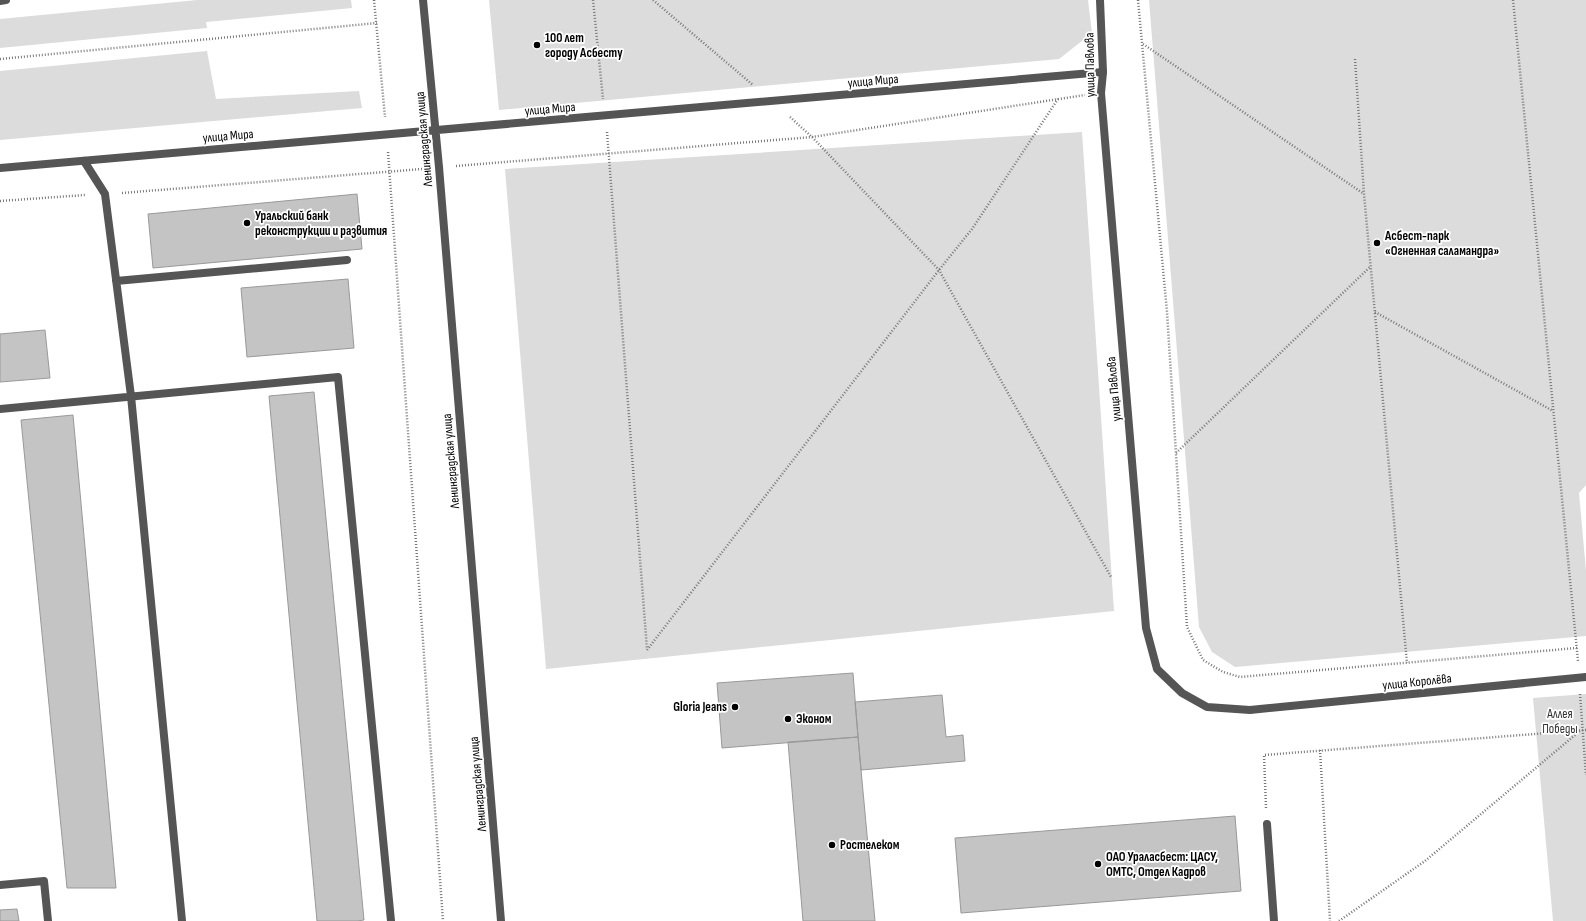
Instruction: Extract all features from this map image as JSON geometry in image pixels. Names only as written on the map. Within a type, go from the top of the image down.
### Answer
[{"type":"street","points":[[0,1],[6,0]]},
{"type":"street","name":"Ленинградская улица","points":[[423,0],[439,167],[501,921]]},
{"type":"street","name":"улица Павлова","points":[[1100,0],[1103,72],[1101,93],[1146,628],[1157,668],[1182,693],[1207,707],[1250,710]]},
{"type":"street","name":"улица Мира","points":[[0,168],[773,102],[1103,72]]},
{"type":"street","points":[[84,161],[105,194],[131,396],[182,921]]},
{"type":"street","points":[[116,282],[347,260]]},
{"type":"street","points":[[0,409],[338,377],[391,921]]},
{"type":"street","name":"улица Королёва","points":[[1250,710],[1583,677]]},
{"type":"street","points":[[1267,824],[1274,921]]},
{"type":"street","points":[[0,885],[44,881],[48,921]]},
{"type":"path","points":[[374,0],[389,171],[443,921]]},
{"type":"path","points":[[593,0],[609,153],[648,650],[972,229],[1058,99]]},
{"type":"path","points":[[653,0],[812,137],[939,270],[1111,577]]},
{"type":"path","points":[[1138,0],[1167,312],[1187,628],[1203,660],[1223,672],[1240,677],[1577,648]]},
{"type":"path","points":[[1513,0],[1577,648],[1583,677],[1582,730],[1586,775]]},
{"type":"path","points":[[0,60],[377,23]]},
{"type":"path","points":[[1143,44],[1364,194]]},
{"type":"path","points":[[1355,60],[1370,266],[1407,663]]},
{"type":"path","points":[[0,201],[105,194],[812,137],[1101,93]]},
{"type":"path","points":[[1176,453],[1370,266]]},
{"type":"path","points":[[1374,312],[1553,411]]},
{"type":"path","points":[[1339,921],[1425,861],[1582,730]]},
{"type":"path","points":[[1267,824],[1264,755],[1586,730]]},
{"type":"path","points":[[1320,750],[1330,921]]},
{"type":"green space","points":[[197,0],[351,0],[352,8],[206,22],[207,28],[0,48],[0,19]]},
{"type":"green space","points":[[489,0],[1088,0],[1092,33],[1059,59],[499,110]]},
{"type":"green space","name":"Асбест-парк «Огненная саламандра»","points":[[1149,0],[1586,0],[1586,485],[1579,493],[1586,571],[1586,636],[1235,667],[1212,652],[1199,627]]},
{"type":"green space","points":[[207,51],[216,99],[359,91],[362,108],[0,140],[0,71]]},
{"type":"green space","points":[[1082,132],[1114,611],[546,669],[505,169]]},
{"type":"green space","name":"Аллея Победы","points":[[1586,694],[1586,921],[1553,921],[1533,698]]},
{"type":"building","points":[[357,194],[362,249],[153,268],[148,214]]},
{"type":"building","points":[[348,279],[354,348],[247,357],[241,288]]},
{"type":"building","points":[[45,330],[50,378],[0,382],[0,334]]},
{"type":"building","points":[[314,392],[364,920],[357,921],[317,921],[269,396]]},
{"type":"building","points":[[73,415],[116,888],[67,888],[21,420]]},
{"type":"building","name":"Эконом","points":[[853,673],[858,737],[722,748],[717,683]]},
{"type":"building","points":[[942,695],[946,737],[963,735],[965,761],[861,770],[855,702]]},
{"type":"building","name":"Ростелеком","points":[[858,737],[875,921],[803,921],[788,742]]},
{"type":"building","name":"ОАО Ураласбест: ЦАСУ, ОМТС, Отдел Кадров","points":[[1235,816],[1241,891],[961,913],[955,838]]},
{"type":"building","points":[[17,909],[19,921],[0,921],[0,910]]},
{"type":"place","name":"100 лет городу Асбесту","points":[[537,45]]},
{"type":"place","name":"Уральский банк реконструкции и развития","points":[[247,223]]},
{"type":"place","name":"Асбест-парк «Огненная саламандра»","points":[[1377,243]]},
{"type":"place","name":"Gloria Jeans","points":[[735,707]]},
{"type":"place","name":"Эконом","points":[[788,719]]},
{"type":"place","name":"Ростелеком","points":[[832,845]]},
{"type":"place","name":"ОАО Ураласбест: ЦАСУ, ОМТС, Отдел Кадров","points":[[1098,864]]}]
